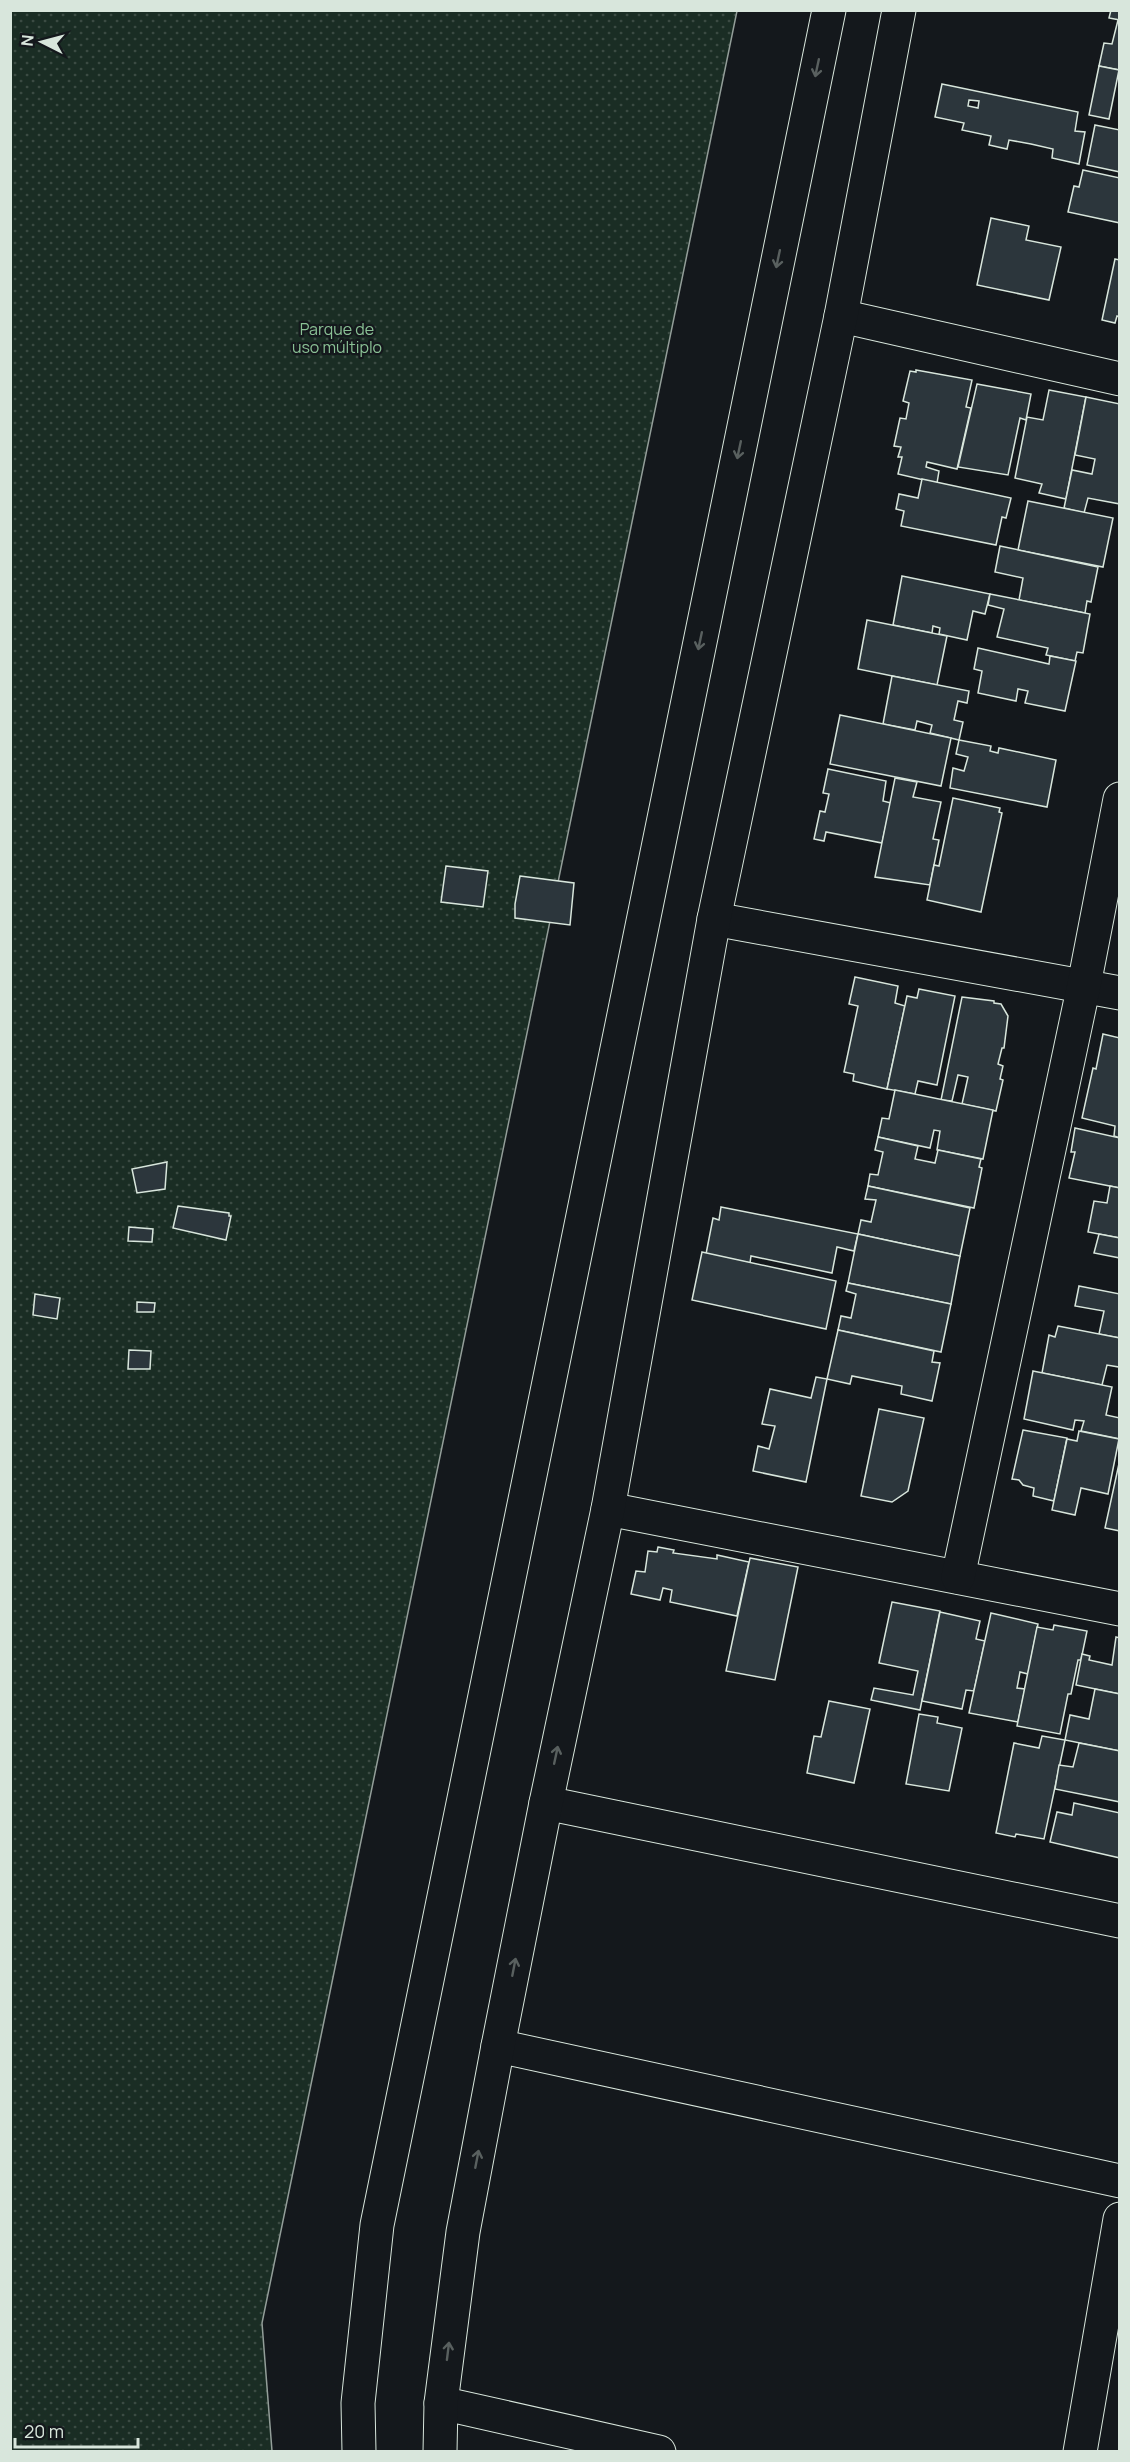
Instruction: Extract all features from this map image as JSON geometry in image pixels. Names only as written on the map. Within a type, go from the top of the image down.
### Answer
[{"type":"street","points":[[359,2451],[358,2403],[377,2225],[829,10]]},
{"type":"street","points":[[440,2451],[441,2403],[464,2232],[498,2046],[608,1509],[714,919],[841,316],[899,10]]},
{"type":"street","points":[[841,316],[1119,379]]},
{"type":"street","points":[[958,1577],[1084,985],[1119,799]]},
{"type":"street","points":[[714,919],[1119,993]]},
{"type":"street","points":[[608,1509],[1119,1609]]},
{"type":"street","points":[[546,1803],[1119,1921]]},
{"type":"street","points":[[498,2046],[1119,2181]]},
{"type":"street","points":[[1080,2451],[1119,2219]]},
{"type":"street","points":[[441,2403],[659,2451]]},
{"type":"green space","name":"Parque de uso múltiplo","points":[[11,11],[737,11],[262,2323],[272,2451],[11,2452]]},
{"type":"building","points":[[1111,10],[1120,10],[1120,20],[1109,18]]},
{"type":"building","points":[[1118,20],[1120,20],[1120,70],[1099,66],[1104,43],[1112,44]]},
{"type":"building","points":[[1099,66],[1119,70],[1109,119],[1089,115]]},
{"type":"building","points":[[942,84],[1078,112],[1075,131],[1085,132],[1079,164],[1052,158],[1053,149],[1031,144],[1009,140],[1007,149],[989,145],[991,136],[962,130],[964,123],[935,117]],"holes":[[[969,100],[979,101],[978,108],[968,106]]]},
{"type":"building","points":[[1095,125],[1120,130],[1120,172],[1087,165]]},
{"type":"building","points":[[1083,170],[1120,178],[1120,223],[1068,212],[1074,186],[1079,187]]},
{"type":"building","points":[[991,218],[1029,226],[1026,240],[1061,247],[1049,300],[977,285]]},
{"type":"building","points":[[1115,259],[1120,260],[1120,317],[1117,316],[1115,323],[1102,320]]},
{"type":"building","points":[[916,370],[972,380],[966,407],[971,408],[957,469],[927,462],[926,467],[939,471],[937,483],[898,474],[902,457],[898,457],[901,447],[894,446],[900,418],[906,419],[909,403],[903,401],[910,371],[916,372]]},
{"type":"building","points":[[977,384],[1031,394],[1026,420],[1020,418],[1008,475],[958,467]]},
{"type":"building","points":[[1049,390],[1086,397],[1066,499],[1039,493],[1042,484],[1015,478],[1027,417],[1043,420]]},
{"type":"building","points":[[1086,397],[1120,404],[1120,504],[1088,498],[1084,513],[1064,508],[1072,470],[1092,474],[1095,459],[1075,455]]},
{"type":"building","points":[[922,479],[1011,498],[1006,518],[1002,517],[996,545],[901,526],[904,511],[896,509],[899,494],[918,498]]},
{"type":"building","points":[[1028,501],[1113,518],[1103,567],[1018,550]]},
{"type":"building","points":[[1000,546],[1098,567],[1091,602],[1087,601],[1085,613],[1019,600],[1023,578],[995,572]]},
{"type":"building","points":[[902,576],[990,594],[985,614],[973,611],[967,640],[939,634],[940,628],[933,626],[932,633],[893,625]]},
{"type":"building","points":[[990,594],[1090,614],[1083,653],[1077,652],[1075,661],[1046,655],[1048,648],[997,637],[1004,609],[988,605]]},
{"type":"building","points":[[867,620],[947,636],[937,685],[858,669]]},
{"type":"building","points":[[978,648],[1049,664],[1050,656],[1076,661],[1065,711],[1025,703],[1028,691],[1018,689],[1016,701],[978,693],[982,671],[974,669]]},
{"type":"building","points":[[892,676],[969,691],[967,703],[958,701],[954,720],[963,722],[959,740],[930,733],[932,725],[917,721],[915,730],[883,724]]},
{"type":"building","points":[[840,715],[951,738],[941,786],[830,764]]},
{"type":"building","points":[[959,740],[991,746],[990,751],[998,753],[999,748],[1056,760],[1047,807],[950,788],[953,768],[964,771],[968,757],[956,754]]},
{"type":"building","points":[[828,769],[886,781],[883,801],[891,803],[882,843],[826,832],[824,841],[814,839],[820,811],[825,812],[829,794],[823,793]]},
{"type":"building","points":[[895,778],[917,782],[913,797],[941,802],[933,839],[939,840],[930,885],[875,877]]},
{"type":"building","points":[[953,798],[1000,808],[999,812],[1002,813],[981,912],[927,900],[934,865],[939,866]]},
{"type":"building","points":[[446,866],[488,871],[483,907],[441,902]]},
{"type":"building","points":[[520,876],[574,883],[570,925],[515,918]]},
{"type":"building","points":[[855,977],[898,986],[895,1003],[905,1006],[887,1089],[853,1081],[854,1074],[844,1072],[858,1006],[849,1004]]},
{"type":"building","points":[[919,989],[955,996],[937,1085],[918,1081],[915,1094],[887,1089],[907,996],[917,998]]},
{"type":"building","points":[[962,997],[994,1001],[994,1003],[1001,1004],[1008,1016],[1004,1048],[1002,1048],[998,1064],[1003,1066],[1000,1079],[1003,1080],[996,1111],[962,1104],[968,1077],[958,1075],[952,1101],[941,1100]]},
{"type":"building","points":[[1103,1034],[1120,1038],[1120,1138],[1114,1136],[1115,1126],[1082,1118]]},
{"type":"building","points":[[895,1090],[993,1110],[983,1159],[937,1150],[940,1131],[934,1130],[930,1148],[878,1137],[882,1118],[889,1119]]},
{"type":"building","points":[[1075,1128],[1120,1138],[1120,1188],[1069,1178],[1075,1152],[1071,1152]]},
{"type":"building","points":[[878,1137],[918,1146],[915,1159],[935,1163],[938,1150],[981,1159],[979,1167],[982,1168],[974,1208],[868,1186],[870,1174],[878,1175],[883,1152],[875,1150]]},
{"type":"building","points":[[167,1162],[165,1189],[137,1193],[132,1169]]},
{"type":"building","points":[[868,1186],[970,1208],[960,1256],[858,1234],[861,1220],[871,1222],[876,1200],[865,1199]]},
{"type":"building","points":[[1110,1186],[1120,1188],[1120,1238],[1088,1232],[1094,1201],[1107,1203]]},
{"type":"building","points":[[178,1206],[229,1213],[231,1216],[226,1240],[173,1228]]},
{"type":"building","points":[[721,1207],[858,1234],[854,1251],[837,1247],[832,1273],[751,1256],[750,1263],[706,1254],[713,1218],[719,1220]]},
{"type":"building","points":[[129,1227],[153,1229],[152,1242],[128,1241]]},
{"type":"building","points":[[858,1234],[960,1256],[951,1304],[848,1283]]},
{"type":"building","points":[[1099,1234],[1120,1238],[1120,1258],[1094,1253]]},
{"type":"building","points":[[702,1252],[836,1281],[826,1329],[692,1300]]},
{"type":"building","points":[[848,1283],[951,1304],[941,1352],[838,1330],[841,1316],[851,1318],[856,1294],[846,1291]]},
{"type":"building","points":[[1079,1286],[1120,1294],[1120,1338],[1099,1334],[1104,1311],[1075,1306]]},
{"type":"building","points":[[35,1294],[60,1298],[57,1319],[33,1315]]},
{"type":"building","points":[[137,1302],[155,1303],[154,1312],[137,1312]]},
{"type":"building","points":[[1058,1326],[1120,1338],[1119,1367],[1107,1365],[1102,1385],[1042,1373],[1049,1335],[1055,1337]]},
{"type":"building","points":[[838,1330],[934,1351],[932,1362],[940,1363],[932,1401],[901,1394],[902,1386],[852,1376],[850,1384],[827,1379]]},
{"type":"building","points":[[129,1350],[151,1351],[150,1369],[128,1369]]},
{"type":"building","points":[[1033,1371],[1112,1387],[1106,1415],[1120,1418],[1120,1439],[1081,1431],[1084,1421],[1075,1420],[1073,1430],[1024,1419]]},
{"type":"building","points":[[816,1377],[827,1379],[806,1482],[753,1471],[758,1446],[769,1449],[775,1426],[762,1424],[770,1389],[811,1398]]},
{"type":"building","points":[[879,1409],[924,1418],[908,1491],[892,1502],[861,1496]]},
{"type":"building","points":[[1023,1430],[1067,1438],[1054,1501],[1033,1496],[1034,1488],[1012,1479]]},
{"type":"building","points":[[1079,1431],[1119,1439],[1108,1494],[1081,1488],[1075,1515],[1052,1510],[1067,1439],[1077,1441]]},
{"type":"building","points":[[1120,1459],[1120,1531],[1105,1528]]},
{"type":"building","points":[[658,1547],[674,1550],[673,1553],[717,1559],[717,1555],[749,1562],[737,1616],[670,1602],[672,1590],[663,1588],[660,1600],[631,1594],[636,1571],[645,1572],[648,1551],[657,1552]]},
{"type":"building","points":[[750,1558],[798,1567],[775,1680],[726,1671]]},
{"type":"building","points":[[892,1602],[940,1611],[920,1710],[871,1700],[874,1688],[913,1695],[918,1671],[879,1663]]},
{"type":"building","points":[[940,1612],[980,1621],[976,1639],[985,1641],[974,1691],[966,1690],[962,1709],[922,1701]]},
{"type":"building","points":[[991,1613],[1038,1624],[1028,1674],[1020,1672],[1017,1688],[1025,1689],[1018,1722],[969,1713]]},
{"type":"building","points":[[1054,1625],[1087,1631],[1071,1694],[1068,1694],[1060,1734],[1017,1726],[1037,1627],[1053,1630]]},
{"type":"building","points":[[1116,1637],[1120,1638],[1120,1694],[1076,1685],[1082,1654],[1090,1656],[1089,1660],[1112,1665]]},
{"type":"building","points":[[1095,1689],[1120,1694],[1120,1751],[1065,1740],[1070,1715],[1089,1719]]},
{"type":"building","points":[[829,1701],[870,1709],[854,1783],[807,1773],[814,1736],[821,1737]]},
{"type":"building","points":[[919,1714],[938,1717],[937,1723],[962,1728],[949,1791],[906,1784]]},
{"type":"building","points":[[1042,1736],[1065,1740],[1044,1839],[996,1833],[1014,1743],[1039,1748]]},
{"type":"building","points":[[1079,1743],[1120,1751],[1120,1802],[1055,1789],[1059,1765],[1073,1767]]},
{"type":"building","points":[[1074,1803],[1120,1813],[1120,1858],[1050,1842],[1057,1812],[1072,1815]]}]
